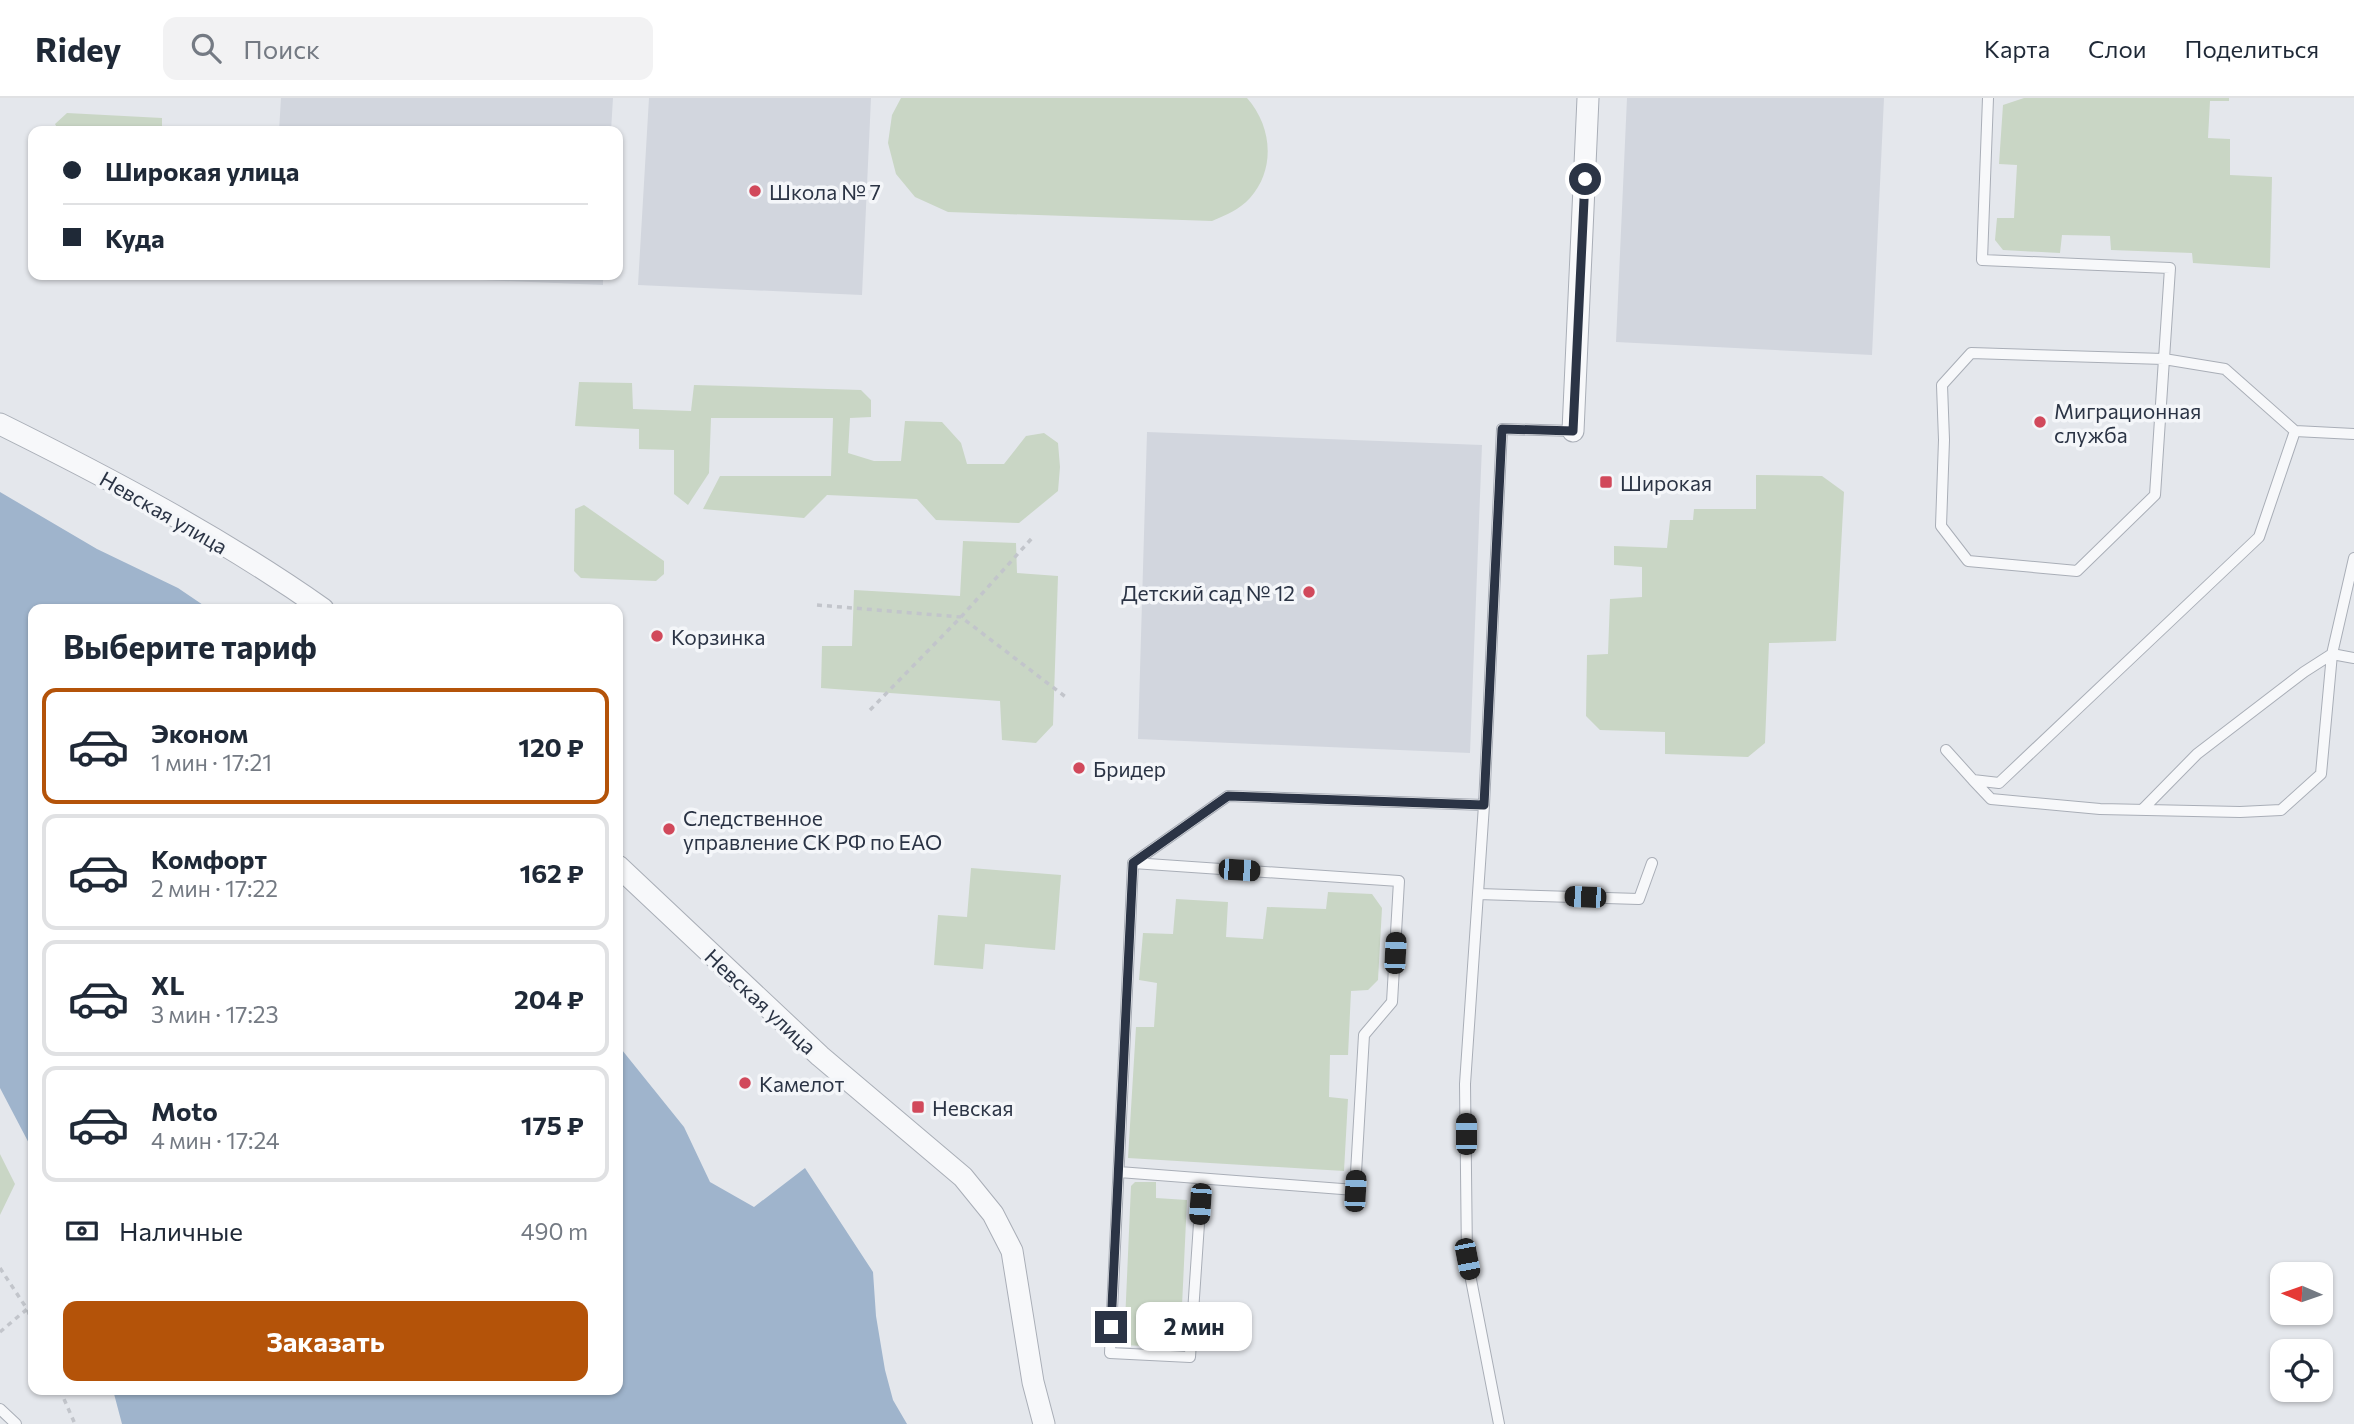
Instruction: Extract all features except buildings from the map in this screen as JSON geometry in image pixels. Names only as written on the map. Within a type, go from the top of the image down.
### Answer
[{"type":"street","points":[[1573,431],[1588,98]]},
{"type":"street","name":"Невская улица","points":[[0,424],[166,511],[316,604]]},
{"type":"street","name":"Невская улица","points":[[623,871],[820,1056],[963,1177],[993,1214],[1012,1251],[1032,1382],[1044,1424]]},
{"type":"lane","points":[[1989,98],[1982,260],[2170,268],[2164,359],[2155,495],[2077,571],[1968,561],[1941,526],[1944,440],[1942,385],[1971,353],[2164,359],[2225,369],[2295,431],[2354,434]]},
{"type":"lane","points":[[1499,1424],[1467,1259],[1465,1084],[1484,805],[1502,429],[1573,431]]},
{"type":"lane","points":[[1973,780],[1999,783],[2259,537],[2295,431]]},
{"type":"lane","points":[[1946,750],[1991,799],[2142,810],[2281,810],[2320,774],[2332,654],[2354,558]]},
{"type":"lane","points":[[2142,810],[2197,754],[2304,672],[2332,654],[2354,658]]},
{"type":"lane","points":[[1133,863],[1228,796],[1484,805]]},
{"type":"lane","points":[[1133,863],[1110,1353],[1191,1357],[1202,1179]]},
{"type":"lane","points":[[1119,1172],[1355,1191],[1364,1035],[1392,1002],[1399,881],[1133,863]]},
{"type":"lane","points":[[1478,894],[1639,899],[1652,863]]},
{"type":"lane","points":[[0,1409],[16,1424]]},
{"type":"path","points":[[870,710],[961,617],[1033,537]]},
{"type":"path","points":[[817,605],[961,617],[1067,698]]},
{"type":"path","points":[[0,1268],[27,1309],[0,1332]]},
{"type":"path","points":[[62,1395],[75,1424]]},
{"type":"shaded area","points":[[281,98],[613,98],[611,126],[279,126]]},
{"type":"shaded area","name":"Школа № 7","points":[[649,98],[871,98],[862,295],[638,285]]},
{"type":"shaded area","points":[[1627,98],[1884,98],[1872,355],[1616,342]]},
{"type":"shaded area","points":[[483,280],[603,280],[603,285]]},
{"type":"shaded area","name":"Детский сад № 12","points":[[1147,432],[1482,445],[1470,753],[1138,739]]},
{"type":"green space","points":[[901,98],[1247,98],[1262,121],[1268,148],[1267,161],[1264,174],[1250,198],[1237,209],[1212,221],[948,212],[915,197],[896,174],[888,143],[892,115]]},
{"type":"green space","points":[[2024,98],[2229,98],[2229,101],[2210,101],[2208,138],[2230,139],[2230,175],[2272,177],[2270,268],[2193,263],[2192,253],[2111,250],[2110,236],[2062,235],[2060,253],[2003,250],[1995,240],[1997,218],[2014,218],[2017,165],[1999,164],[2003,105]]},
{"type":"green space","points":[[67,113],[162,118],[162,126],[55,124]]},
{"type":"green space","points":[[579,382],[632,383],[633,409],[691,411],[694,385],[861,390],[871,400],[871,417],[850,418],[848,453],[874,461],[901,461],[905,421],[942,422],[961,443],[967,464],[1004,464],[1026,436],[1044,433],[1058,443],[1058,491],[1019,523],[936,520],[917,499],[827,495],[804,518],[703,509],[720,476],[831,476],[833,418],[711,418],[709,473],[688,505],[674,494],[674,450],[639,449],[639,429],[575,426]]},
{"type":"green space","points":[[1756,475],[1822,476],[1844,492],[1836,641],[1769,643],[1765,743],[1748,757],[1665,754],[1665,732],[1600,730],[1586,716],[1587,655],[1608,654],[1610,599],[1642,597],[1642,567],[1614,565],[1614,546],[1667,548],[1670,520],[1693,520],[1694,509],[1756,509]]},
{"type":"green space","points":[[584,505],[664,561],[664,574],[656,581],[581,578],[574,571],[575,509]]},
{"type":"green space","points":[[963,541],[1016,543],[1017,573],[1058,576],[1053,725],[1036,743],[1002,740],[1000,701],[821,688],[822,646],[852,646],[854,590],[960,596]]},
{"type":"green space","points":[[971,868],[1061,875],[1055,950],[985,944],[983,969],[934,965],[938,915],[967,917]]},
{"type":"green space","points":[[1328,892],[1372,894],[1382,908],[1378,980],[1368,990],[1351,991],[1348,1055],[1330,1055],[1329,1097],[1348,1099],[1344,1171],[1128,1158],[1136,1027],[1154,1027],[1157,983],[1139,980],[1143,933],[1173,934],[1176,899],[1228,902],[1226,937],[1263,939],[1267,907],[1326,909]]},
{"type":"green space","points":[[0,1154],[15,1184],[0,1215]]},
{"type":"green space","points":[[1135,1182],[1156,1182],[1156,1198],[1187,1200],[1180,1348],[1124,1345],[1131,1186]]},
{"type":"water","points":[[0,492],[97,549],[178,588],[202,604],[28,604],[28,1141],[0,1088]]},
{"type":"water","points":[[623,1051],[684,1127],[710,1182],[754,1207],[805,1168],[873,1272],[876,1316],[885,1370],[893,1400],[907,1424],[122,1424],[114,1395],[623,1395]]},
{"type":"place","name":"Школа № 7","points":[[755,191]]},
{"type":"place","name":"Миграционная служба","points":[[2040,422]]},
{"type":"place","name":"Широкая","points":[[1606,482]]},
{"type":"place","name":"Детский сад № 12","points":[[1309,592]]},
{"type":"place","name":"Корзинка","points":[[657,636]]},
{"type":"place","name":"Бридер","points":[[1079,768]]},
{"type":"place","name":"Следственное управление СК РФ по ЕАО","points":[[669,829]]},
{"type":"place","name":"Камелот","points":[[745,1083]]},
{"type":"place","name":"Невская","points":[[918,1107]]},
{"type":"route","points":[[1111,1327],[1133,863],[1228,796],[1484,805],[1502,429],[1573,431],[1585,179]]}]
